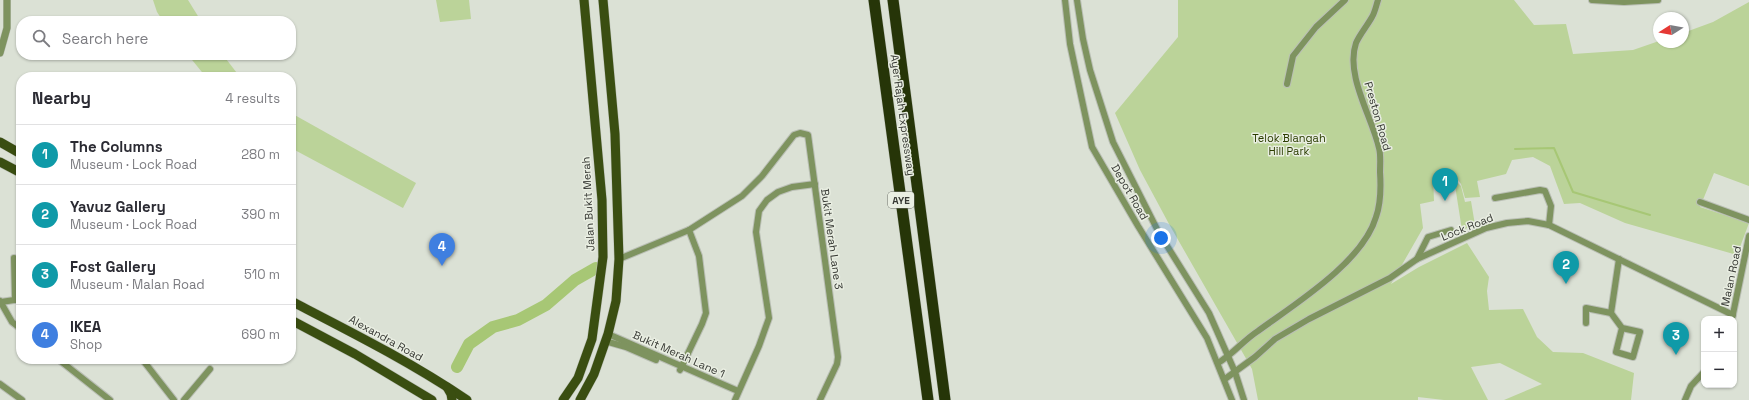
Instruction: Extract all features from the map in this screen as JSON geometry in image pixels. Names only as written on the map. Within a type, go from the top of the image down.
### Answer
[{"type":"highway","name":"Ayer Rajah Expressway","points":[[874,0],[928,400]]},
{"type":"highway","name":"Ayer Rajah Expressway","points":[[893,0],[945,400]]},
{"type":"main road","name":"Jalan Bukit Merah","points":[[563,400],[578,378],[592,339],[603,258],[600,177],[584,0]]},
{"type":"main road","points":[[580,400],[594,374],[606,338],[616,301],[619,259],[615,134],[603,0]]},
{"type":"main road","points":[[0,142],[16,151]]},
{"type":"main road","points":[[0,162],[16,170]]},
{"type":"main road","points":[[600,177],[617,176]]},
{"type":"main road","name":"Alexandra Road","points":[[296,304],[397,356],[467,400]]},
{"type":"main road","points":[[296,323],[361,357],[432,400]]},
{"type":"main road","points":[[447,387],[451,394],[452,400]]},
{"type":"street","points":[[0,53],[7,28],[7,0]]},
{"type":"street","name":"Depot Road","points":[[1065,0],[1070,44],[1092,147],[1138,226],[1208,338],[1232,400]]},
{"type":"street","name":"Depot Road","points":[[1077,0],[1083,39],[1090,70],[1112,142],[1140,199],[1159,233],[1209,313],[1229,356],[1244,400]]},
{"type":"street","points":[[1287,84],[1293,56],[1316,27],[1345,0]]},
{"type":"street","name":"Preston Road","points":[[1218,363],[1346,264],[1364,243],[1376,218],[1381,186],[1379,149],[1354,68],[1354,56],[1356,43],[1373,16],[1378,0]]},
{"type":"street","points":[[1592,0],[1624,2],[1658,0]]},
{"type":"street","points":[[619,259],[689,230],[742,196],[762,176],[791,139],[797,134],[804,134],[808,136],[815,184]]},
{"type":"street","name":"Bukit Merah Lane 3","points":[[737,395],[759,346],[769,318],[756,232],[756,223],[759,211],[767,200],[778,192],[792,187],[815,184],[838,357],[837,364],[820,400]]},
{"type":"street","points":[[1495,198],[1540,190],[1545,191],[1551,206],[1549,225]]},
{"type":"street","points":[[1700,202],[1749,220]]},
{"type":"street","name":"Lock Road","points":[[1224,379],[1235,372],[1275,339],[1309,319],[1390,278],[1417,259],[1486,228],[1507,223],[1526,221],[1549,225],[1730,316]]},
{"type":"street","points":[[681,368],[706,313],[699,256],[689,230]]},
{"type":"street","points":[[1417,259],[1428,237],[1451,230]]},
{"type":"street","name":"Malan Road","points":[[1732,316],[1749,236]]},
{"type":"street","points":[[14,258],[16,278]]},
{"type":"street","points":[[1611,313],[1619,259]]},
{"type":"street","points":[[16,299],[1,302],[12,322],[16,325]]},
{"type":"street","points":[[1586,323],[1586,308],[1611,313],[1622,328],[1640,332],[1633,357],[1616,352],[1622,328]]},
{"type":"street","name":"Bukit Merah Lane 1","points":[[606,338],[681,368],[737,395]]},
{"type":"street","points":[[64,364],[110,400]]},
{"type":"street","points":[[149,364],[174,400]]},
{"type":"street","points":[[184,400],[210,369]]},
{"type":"street","points":[[1686,400],[1691,386],[1701,375]]},
{"type":"street","points":[[0,384],[22,400]]},
{"type":"green space","points":[[153,0],[188,0],[198,16],[160,16]]},
{"type":"green space","points":[[436,0],[469,0],[471,19],[440,22]]},
{"type":"green space","name":"Telok Blangah Hill Park","points":[[1178,0],[1514,0],[1534,25],[1566,24],[1573,54],[1633,50],[1653,43],[1653,48],[1689,48],[1689,31],[1713,22],[1749,2],[1749,186],[1714,173],[1700,207],[1749,223],[1737,255],[1625,223],[1580,203],[1564,204],[1550,166],[1533,157],[1512,160],[1506,174],[1477,181],[1480,197],[1465,198],[1461,184],[1453,173],[1433,177],[1434,201],[1420,204],[1423,228],[1391,284],[1419,267],[1467,243],[1489,277],[1487,291],[1489,310],[1523,309],[1537,337],[1553,352],[1583,353],[1634,373],[1631,400],[1504,400],[1542,384],[1500,363],[1471,367],[1488,400],[1444,400],[1418,397],[1418,400],[1258,400],[1252,369],[1169,224],[1140,170],[1115,113],[1178,37]]},
{"type":"green space","points":[[192,60],[227,60],[236,72],[202,72]]},
{"type":"green space","points":[[296,116],[416,183],[403,208],[296,151]]},
{"type":"green space","points":[[1454,179],[1461,186],[1465,202],[1471,201],[1475,225],[1462,230]]},
{"type":"waterway","points":[[1515,149],[1554,148],[1573,192],[1650,215]]},
{"type":"waterway","points":[[457,367],[469,344],[493,327],[518,320],[546,305],[575,280],[596,268]]},
{"type":"place","name":"The Columns","points":[[1445,201]]},
{"type":"place","name":"IKEA","points":[[442,266]]},
{"type":"place","name":"Yavuz Gallery","points":[[1566,284]]},
{"type":"place","name":"Fost Gallery","points":[[1676,355]]}]
